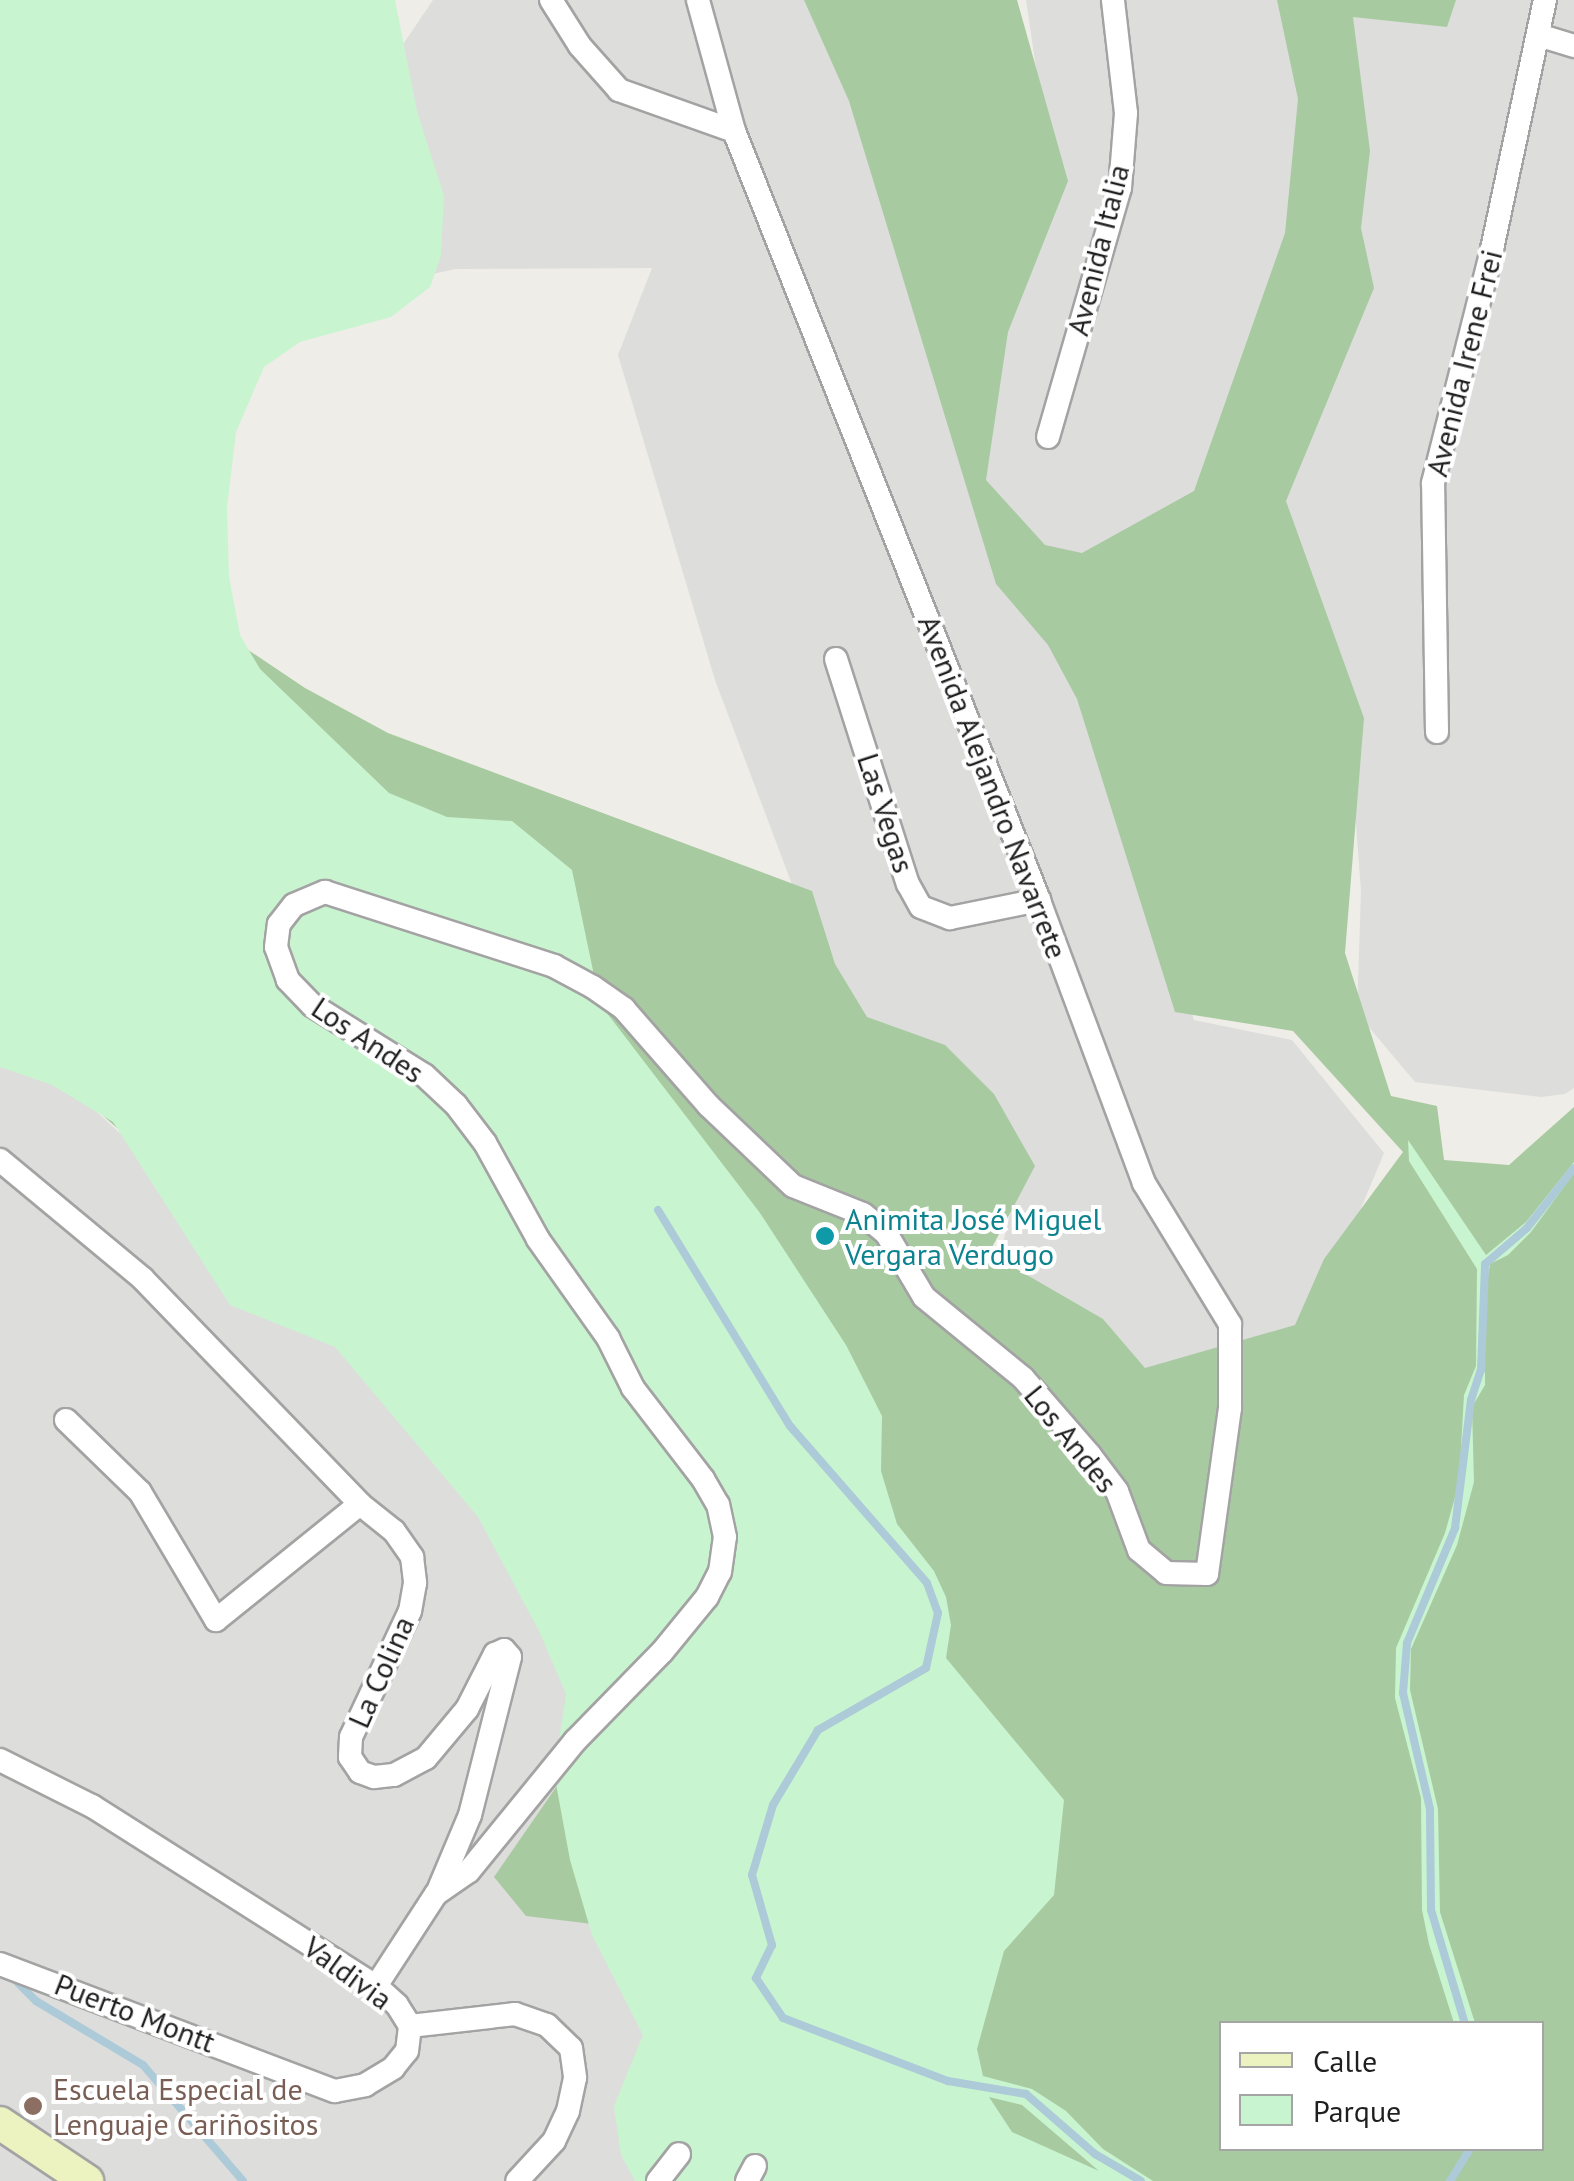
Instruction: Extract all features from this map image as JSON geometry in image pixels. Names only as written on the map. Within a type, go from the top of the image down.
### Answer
[{"type":"street","points":[[551,0],[580,46],[619,90],[734,132]]},
{"type":"street","name":"Avenida Alejandro Navarrete","points":[[698,0],[734,132],[1038,900],[1144,1183],[1230,1324],[1230,1408],[1207,1574]]},
{"type":"street","name":"Avenida Italia","points":[[1048,437],[1120,188],[1126,113],[1114,0]]},
{"type":"street","name":"Avenida Irene Frei","points":[[1437,732],[1432,483],[1492,250],[1545,0]]},
{"type":"street","points":[[1538,36],[1574,46]]},
{"type":"street","name":"Las Vegas","points":[[836,659],[908,884],[921,906],[950,918],[1038,900]]},
{"type":"street","name":"Los Andes","points":[[376,1986],[436,1894],[469,1871],[576,1740],[662,1652],[707,1597],[720,1572],[724,1537],[718,1505],[703,1479],[632,1388],[608,1338],[538,1239],[485,1143],[456,1105],[424,1074],[312,1006],[288,980],[276,948],[279,924],[294,905],[324,892],[554,966],[624,1010],[708,1105],[793,1186],[862,1214],[886,1233],[924,1297],[1022,1378],[1089,1454],[1117,1491],[1139,1550],[1166,1573],[1207,1574]]},
{"type":"street","name":"La Colina","points":[[0,1160],[142,1278],[360,1504],[394,1532],[412,1557],[416,1583],[410,1611],[350,1737],[350,1757],[360,1772],[374,1777],[394,1775],[426,1758],[466,1709],[495,1654],[504,1650],[510,1657],[470,1815],[436,1894]]},
{"type":"street","points":[[66,1420],[140,1492],[216,1620],[360,1504]]},
{"type":"street","name":"Valdivia","points":[[0,1760],[92,1806],[376,1986],[397,2005],[410,2026],[515,2014],[547,2025],[571,2048],[575,2078],[568,2112],[554,2142],[516,2181]]},
{"type":"street","name":"Puerto Montt","points":[[0,1964],[335,2091],[365,2085],[392,2068],[407,2050],[410,2026]]},
{"type":"street","points":[[0,2123],[87,2181]]},
{"type":"street","points":[[658,2181],[679,2154]]},
{"type":"shaded area","points":[[433,0],[823,0],[1010,576],[1092,693],[1194,1020],[1292,1040],[1384,1153],[1307,1338],[1140,1386],[1090,1328],[1001,1252],[1020,1172],[856,1030],[799,903],[715,680],[618,355],[652,268],[456,269],[324,297],[297,201]]},
{"type":"shaded area","points":[[1026,0],[1293,0],[1310,152],[1208,501],[1086,570],[1001,524],[977,453],[992,332],[1053,183]]},
{"type":"shaded area","points":[[1439,0],[1574,0],[1574,1088],[1565,1094],[1541,1097],[1415,1082],[1357,1013],[1361,891],[1348,718],[1270,502],[1338,12]]},
{"type":"shaded area","points":[[0,1024],[466,1448],[535,1466],[601,1925],[982,2181],[0,2181]]},
{"type":"green space","points":[[0,0],[395,0],[417,111],[444,196],[441,256],[430,287],[391,317],[300,342],[264,367],[236,432],[227,508],[229,577],[240,635],[260,669],[389,793],[447,817],[512,821],[572,870],[600,1004],[760,1213],[846,1345],[882,1416],[881,1471],[897,1524],[934,1571],[946,1597],[951,1625],[946,1658],[1064,1800],[1054,1895],[1004,1951],[977,2049],[983,2076],[1032,2089],[1066,2111],[1103,2149],[1153,2181],[635,2181],[621,2155],[614,2106],[643,2035],[592,1935],[570,1860],[554,1773],[566,1694],[539,1631],[478,1517],[335,1347],[230,1305],[113,1122],[52,1085],[0,1067]],"holes":[[[989,2097],[1022,2105],[1099,2171],[1012,2132]]]},
{"type":"green space","points":[[804,0],[1017,0],[1068,181],[1008,332],[986,480],[1045,545],[1082,553],[1194,491],[1285,233],[1298,99],[1277,0],[1456,0],[1447,27],[1353,17],[1370,151],[1361,228],[1374,288],[1286,501],[1364,718],[1345,953],[1391,1096],[1437,1106],[1444,1160],[1509,1165],[1574,1107],[1574,2181],[982,2181],[601,1925],[526,1916],[494,1877],[671,1621],[0,1024],[226,635],[305,688],[388,733],[812,891],[835,964],[867,1017],[945,1045],[994,1094],[1035,1166],[989,1253],[1103,1319],[1145,1368],[1295,1325],[1324,1259],[1403,1152],[1293,1031],[1175,1012],[1077,699],[1048,645],[996,584],[849,101]]},
{"type":"green space","points":[[1408,1140],[1486,1255],[1526,1222],[1574,1162],[1574,1173],[1531,1232],[1508,1255],[1490,1264],[1485,1296],[1485,1385],[1472,1407],[1474,1482],[1457,1545],[1411,1649],[1410,1690],[1438,1809],[1440,1912],[1474,2021],[1453,2021],[1429,1944],[1422,1910],[1421,1798],[1395,1698],[1396,1648],[1445,1533],[1459,1483],[1464,1395],[1476,1366],[1477,1269],[1409,1161]]},
{"type":"waterway","points":[[1464,2021],[1431,1910],[1430,1809],[1403,1693],[1407,1643],[1455,1528],[1471,1400],[1481,1370],[1485,1264],[1527,1228],[1574,1168]]},
{"type":"waterway","points":[[658,1210],[790,1426],[927,1583],[938,1613],[926,1668],[818,1730],[773,1805],[752,1875],[772,1945],[756,1978],[783,2018],[948,2081],[1026,2094],[1095,2154],[1141,2181]]},
{"type":"waterway","points":[[11,1976],[36,2001],[143,2065],[243,2181]]},
{"type":"waterway","points":[[1450,2181],[1469,2151]]},
{"type":"place","name":"Animita José Miguel Vergara Verdugo","points":[[825,1236]]},
{"type":"place","name":"Escuela Especial de Lenguaje Cariñositos","points":[[33,2106]]}]
